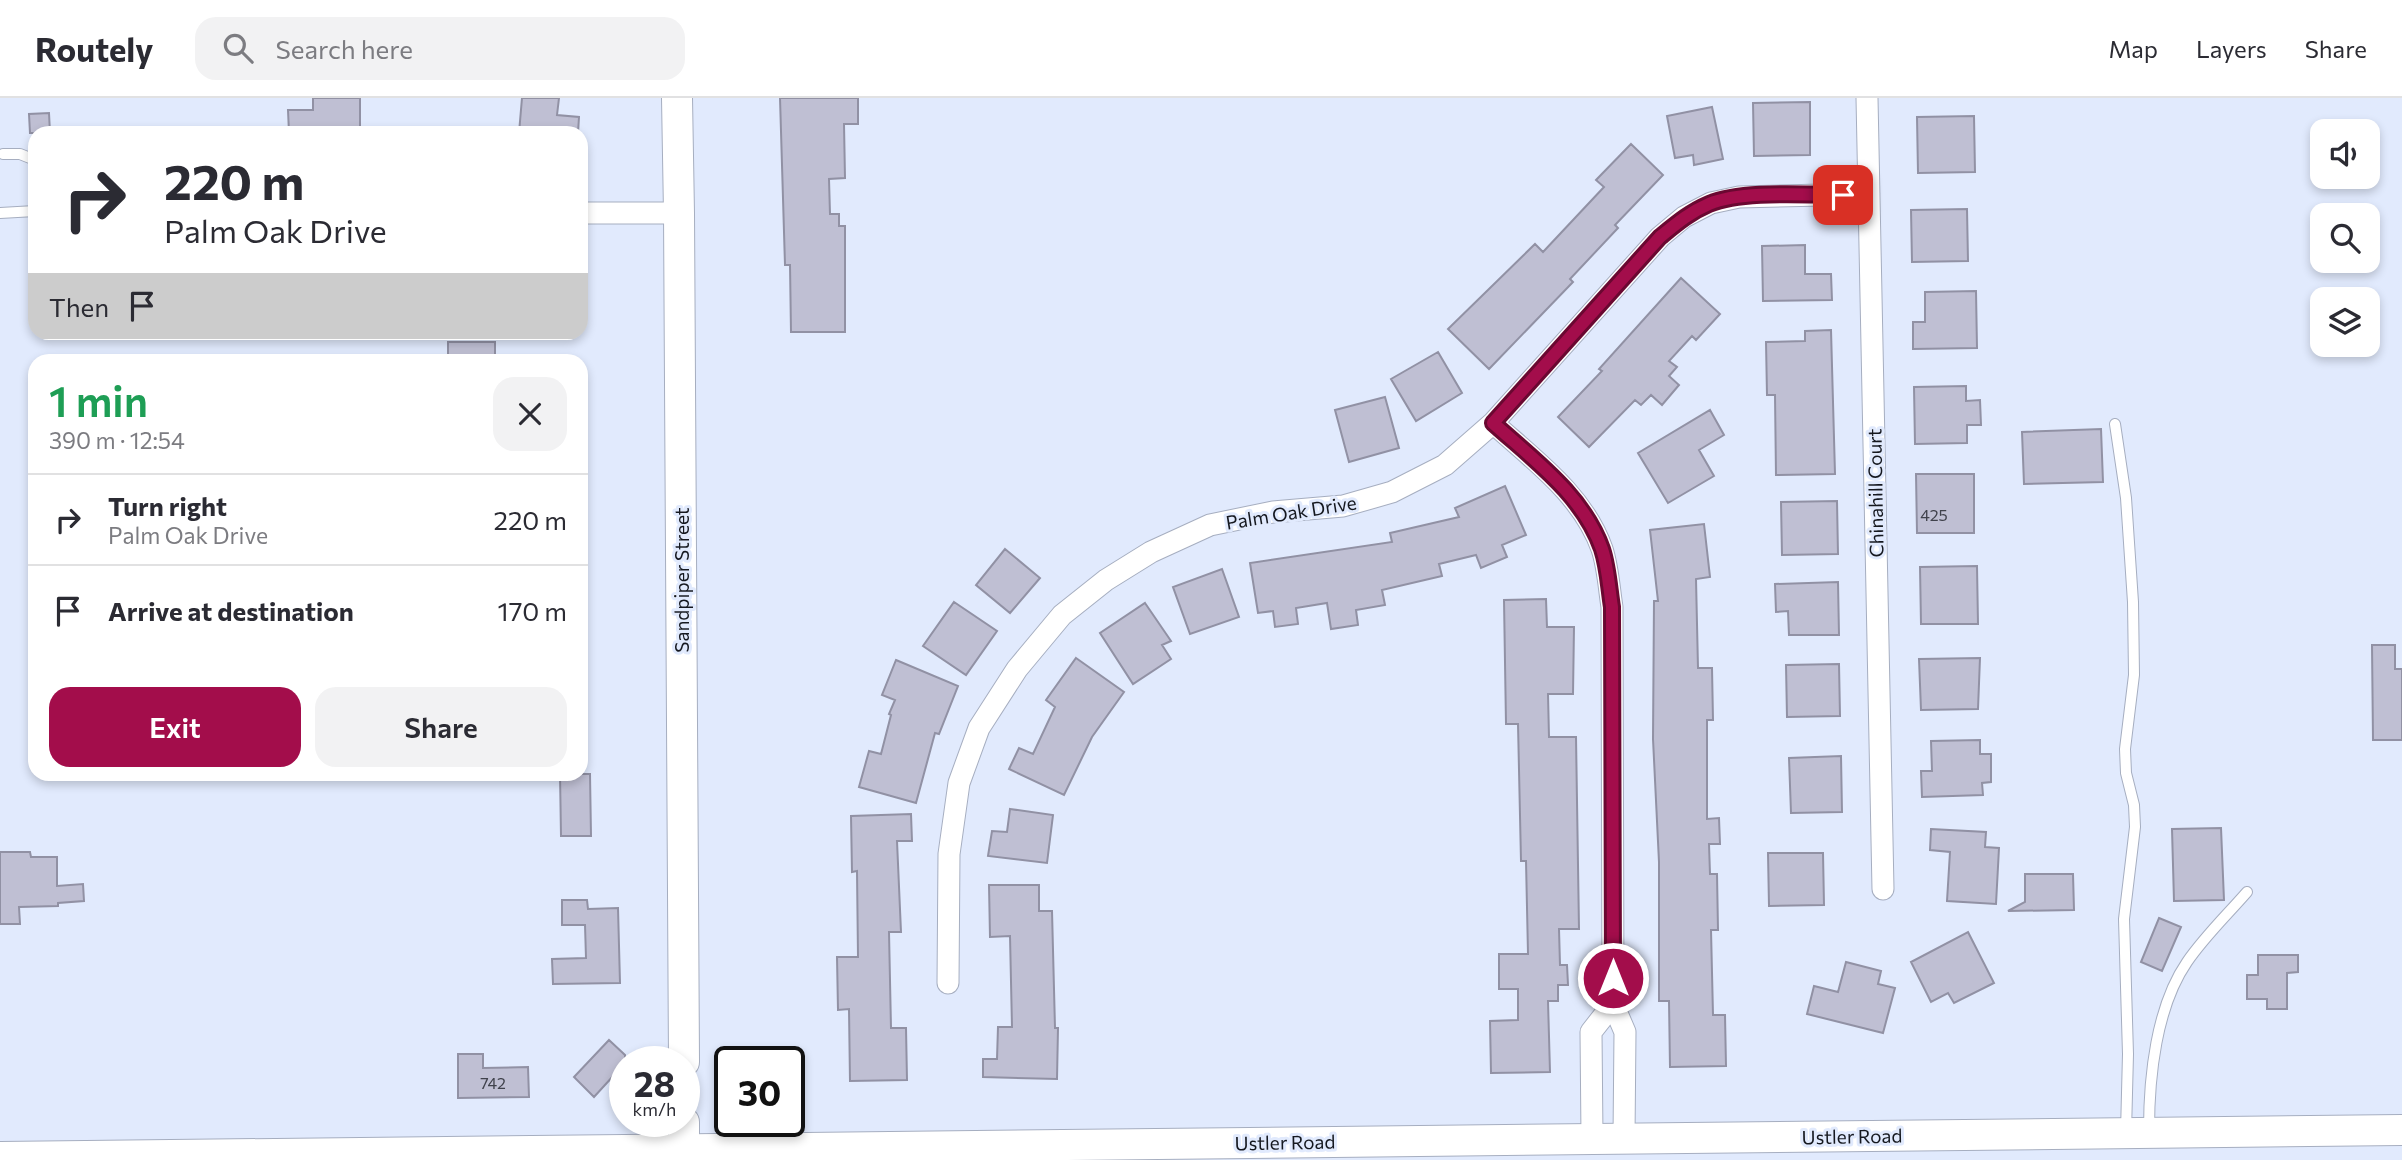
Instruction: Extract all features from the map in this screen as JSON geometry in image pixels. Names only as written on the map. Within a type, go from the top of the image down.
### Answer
[{"type":"street","name":"Sandpiper Street","points":[[677,98],[684,1046]]},
{"type":"street","name":"Chinahill Court","points":[[1867,98],[1883,889]]},
{"type":"street","name":"Palm Oak Drive","points":[[948,982],[949,854],[959,783],[979,728],[1017,668],[1062,615],[1106,580],[1151,552],[1210,525],[1273,512],[1343,506],[1392,492],[1445,466],[1493,423],[1660,237],[1684,217],[1711,203],[1739,197],[1869,194]]},
{"type":"street","points":[[588,213],[679,214]]},
{"type":"street","points":[[1493,423],[1560,484],[1587,515],[1603,551],[1612,607],[1613,1004],[1625,1032],[1624,1137]]},
{"type":"street","points":[[1592,1137],[1591,1032],[1613,1004]]},
{"type":"street","points":[[1591,1068],[1624,1068]]},
{"type":"street","name":"Ustler Road","points":[[0,1157],[684,1144],[2402,1130]]},
{"type":"lane","points":[[4,154],[20,154],[28,157]]},
{"type":"lane","points":[[0,213],[28,211]]},
{"type":"lane","points":[[2115,424],[2126,498],[2133,602],[2134,675],[2125,749],[2135,827],[2124,919],[2128,1054],[2138,1132]]},
{"type":"lane","points":[[2138,1132],[2149,1095],[2165,1007],[2174,984],[2188,961],[2247,892]]},
{"type":"building","points":[[313,98],[360,98],[360,126],[289,126],[288,110],[313,110]]},
{"type":"building","points":[[522,98],[559,98],[557,115],[579,117],[578,126],[520,126]]},
{"type":"building","points":[[780,98],[858,98],[858,124],[844,124],[845,178],[829,179],[830,214],[839,214],[839,226],[845,226],[845,332],[791,332],[790,265],[785,265]]},
{"type":"building","points":[[1810,102],[1810,155],[1754,156],[1753,103]]},
{"type":"building","points":[[1712,107],[1723,159],[1694,165],[1693,155],[1675,158],[1667,116]]},
{"type":"building","points":[[49,113],[50,126],[30,126],[29,114]]},
{"type":"building","points":[[1974,116],[1975,172],[1918,173],[1917,117]]},
{"type":"building","points":[[1631,144],[1663,175],[1615,225],[1618,228],[1570,279],[1573,282],[1489,369],[1448,329],[1535,244],[1543,252],[1604,187],[1596,180]]},
{"type":"building","points":[[1967,209],[1968,261],[1912,262],[1911,210]]},
{"type":"building","points":[[1805,245],[1805,274],[1831,274],[1832,300],[1763,301],[1762,246]]},
{"type":"building","points":[[1681,278],[1720,314],[1696,340],[1692,336],[1669,361],[1677,367],[1669,376],[1679,385],[1662,405],[1651,395],[1641,405],[1635,400],[1589,447],[1558,417],[1602,371],[1599,369]]},
{"type":"building","points":[[1976,291],[1977,348],[1913,349],[1913,322],[1925,322],[1925,292]]},
{"type":"building","points":[[1831,330],[1835,474],[1776,475],[1775,395],[1767,395],[1766,342],[1805,341],[1805,331]]},
{"type":"building","points":[[448,342],[495,342],[495,354],[448,354]]},
{"type":"building","points":[[1438,352],[1462,393],[1416,421],[1391,379]]},
{"type":"building","points":[[1966,386],[1966,401],[1980,400],[1981,425],[1967,425],[1967,443],[1915,444],[1914,387]]},
{"type":"building","points":[[1385,397],[1399,448],[1349,462],[1335,410]]},
{"type":"building","points":[[1710,410],[1724,435],[1699,450],[1714,476],[1668,503],[1638,453]]},
{"type":"building","points":[[2101,429],[2103,482],[2024,484],[2022,432]]},
{"type":"building","points":[[1916,474],[1974,474],[1974,533],[1917,533]]},
{"type":"building","points":[[1505,486],[1526,535],[1502,545],[1507,557],[1481,568],[1476,555],[1439,564],[1442,576],[1382,590],[1385,605],[1356,610],[1358,625],[1331,629],[1327,603],[1296,608],[1298,624],[1275,627],[1273,611],[1258,613],[1250,563],[1392,542],[1390,533],[1459,517],[1455,508]]},
{"type":"building","points":[[1837,501],[1838,554],[1782,555],[1781,502]]},
{"type":"building","points":[[1704,524],[1710,577],[1696,579],[1698,668],[1712,668],[1713,720],[1707,720],[1707,819],[1719,818],[1720,844],[1709,844],[1710,874],[1717,874],[1718,930],[1711,930],[1713,1015],[1725,1015],[1726,1066],[1670,1067],[1669,1001],[1659,1001],[1659,862],[1653,739],[1654,601],[1658,601],[1650,530]]},
{"type":"building","points":[[1005,549],[1040,578],[1010,613],[976,585]]},
{"type":"building","points":[[1977,566],[1978,624],[1921,624],[1920,567]]},
{"type":"building","points":[[1222,569],[1239,617],[1190,634],[1173,587]]},
{"type":"building","points":[[1838,582],[1839,635],[1789,635],[1788,611],[1776,612],[1775,584]]},
{"type":"building","points":[[1546,599],[1547,627],[1574,627],[1573,694],[1548,694],[1549,737],[1576,737],[1579,929],[1559,929],[1560,965],[1567,965],[1568,985],[1558,985],[1558,1001],[1548,1001],[1550,1072],[1491,1073],[1490,1021],[1518,1020],[1518,989],[1499,989],[1499,954],[1528,954],[1526,861],[1521,861],[1518,724],[1506,724],[1504,600]]},
{"type":"building","points":[[954,602],[997,631],[966,675],[923,646]]},
{"type":"building","points":[[1145,603],[1171,641],[1162,645],[1171,659],[1133,684],[1100,633]]},
{"type":"building","points":[[2372,645],[2395,645],[2395,669],[2402,669],[2402,740],[2373,740]]},
{"type":"building","points":[[1076,658],[1124,692],[1092,737],[1064,795],[1009,769],[1019,748],[1033,754],[1055,707],[1046,700]]},
{"type":"building","points":[[1980,658],[1978,709],[1921,710],[1919,659]]},
{"type":"building","points":[[896,660],[958,686],[939,734],[935,733],[916,803],[859,787],[869,751],[881,754],[891,715],[889,714],[895,700],[882,695]]},
{"type":"building","points":[[1839,664],[1840,716],[1787,717],[1786,665]]},
{"type":"building","points":[[1980,740],[1980,754],[1991,754],[1991,782],[1982,783],[1983,795],[1922,797],[1921,771],[1932,771],[1931,741]]},
{"type":"building","points":[[1841,756],[1842,812],[1791,813],[1789,758]]},
{"type":"building","points":[[590,774],[591,836],[561,836],[560,781],[588,781]]},
{"type":"building","points":[[1010,809],[1053,815],[1047,863],[988,856],[992,831],[1007,832]]},
{"type":"building","points":[[911,814],[912,841],[897,841],[901,932],[889,932],[891,1028],[906,1028],[907,1080],[850,1081],[849,1009],[838,1010],[837,957],[858,957],[857,871],[852,872],[851,816]]},
{"type":"building","points":[[2221,828],[2224,900],[2174,901],[2172,829]]},
{"type":"building","points":[[1931,829],[1986,832],[1985,847],[1999,848],[1996,904],[1947,901],[1950,852],[1930,850]]},
{"type":"building","points":[[0,852],[30,852],[31,857],[57,857],[57,886],[83,884],[84,901],[58,903],[58,906],[19,907],[20,924],[0,924]]},
{"type":"building","points":[[1768,853],[1823,853],[1824,905],[1769,906]]},
{"type":"building","points":[[2025,874],[2073,874],[2074,910],[2008,911],[2025,902]]},
{"type":"building","points":[[989,885],[1039,885],[1039,911],[1052,911],[1055,1028],[1058,1028],[1057,1079],[983,1077],[983,1059],[997,1059],[998,1027],[1012,1027],[1010,936],[990,937]]},
{"type":"building","points":[[562,900],[587,900],[588,909],[618,908],[620,983],[553,984],[552,959],[586,958],[585,925],[562,925]]},
{"type":"building","points":[[2159,918],[2181,927],[2162,971],[2141,962]]},
{"type":"building","points":[[1968,932],[1994,983],[1954,1003],[1948,993],[1931,1002],[1911,962]]},
{"type":"building","points":[[2258,955],[2298,955],[2298,972],[2287,973],[2287,1009],[2267,1009],[2267,999],[2247,999],[2247,975],[2258,975]]},
{"type":"building","points":[[1846,962],[1881,971],[1878,984],[1895,988],[1883,1033],[1807,1014],[1814,986],[1838,992]]},
{"type":"building","points":[[609,1040],[615,1046],[609,1046],[609,1081],[594,1097],[574,1077]]},
{"type":"building","points":[[458,1054],[483,1054],[483,1068],[528,1067],[529,1097],[458,1098]]},
{"type":"route","points":[[1613,978],[1612,607],[1603,551],[1587,515],[1560,484],[1493,423],[1660,237],[1684,217],[1711,203],[1739,197],[1843,195]]}]
